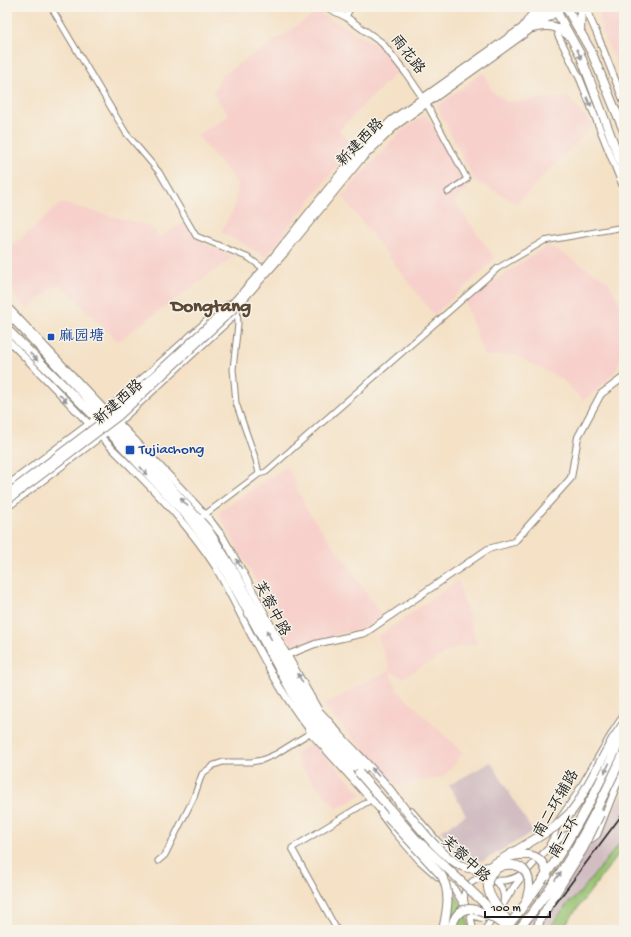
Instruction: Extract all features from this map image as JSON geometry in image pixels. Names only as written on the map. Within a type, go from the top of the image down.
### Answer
[{"type":"main road","points":[[523,28],[536,7]]},
{"type":"main road","points":[[624,131],[591,52],[565,7],[554,9],[580,54],[624,171]]},
{"type":"main road","points":[[580,33],[583,7]]},
{"type":"main road","name":"新建西路","points":[[7,501],[119,416],[236,304],[284,254],[359,161],[396,125],[425,101],[523,28],[554,9]]},
{"type":"main road","name":"新建西路","points":[[7,494],[115,412],[236,304],[354,157],[392,120],[425,101],[532,28],[554,9]]},
{"type":"main road","points":[[532,28],[544,26],[560,28],[572,39]]},
{"type":"main road","name":"新建西路","points":[[7,486],[102,414],[221,309],[236,304]]},
{"type":"main road","name":"新建西路","points":[[7,507],[113,427],[231,318],[236,304]]},
{"type":"main road","name":"芙蓉中路","points":[[7,312],[102,414],[188,517],[206,541],[226,572],[291,692],[314,730]]},
{"type":"main road","name":"芙蓉中路","points":[[7,329],[102,414]]},
{"type":"main road","name":"芙蓉中路","points":[[113,427],[202,517],[284,656],[306,701],[321,723],[361,771],[428,845],[505,924]]},
{"type":"main road","points":[[306,701],[320,712],[341,737],[388,787],[433,842],[450,859],[461,866],[470,869],[483,869],[499,861],[555,827],[571,812],[582,796],[624,723]]},
{"type":"main road","points":[[314,730],[361,771]]},
{"type":"main road","points":[[314,730],[372,799],[442,876],[446,884],[448,899],[443,930]]},
{"type":"main road","name":"南二环","points":[[522,909],[559,856],[590,802],[624,733]]},
{"type":"main road","name":"南二环","points":[[518,930],[541,901],[574,851],[620,768],[624,753]]},
{"type":"main road","points":[[537,930],[542,915],[569,873],[591,833],[620,768]]},
{"type":"main road","points":[[499,861],[523,854],[532,856],[541,862],[546,871],[547,879],[546,890],[541,901]]},
{"type":"main road","points":[[507,864],[518,866],[525,872],[528,878],[529,889],[522,909],[505,924],[488,888],[490,878],[498,868],[507,864]]},
{"type":"main road","points":[[451,930],[452,924],[459,913],[469,909],[483,912],[518,930]]},
{"type":"street","points":[[51,7],[126,133],[159,172],[196,236],[249,258],[264,269]]},
{"type":"street","name":"雨花路","points":[[326,7],[346,17],[382,43],[406,73],[425,101]]},
{"type":"street","points":[[346,17],[351,7]]},
{"type":"street","points":[[583,7],[597,34],[624,102]]},
{"type":"street","points":[[560,28],[558,35],[580,79],[624,189]]},
{"type":"street","points":[[425,101],[467,180],[448,192]]},
{"type":"street","points":[[202,517],[259,474],[266,472],[498,268],[544,242],[624,227]]},
{"type":"street","points":[[236,304],[238,324],[233,369],[236,403],[256,460],[259,474]]},
{"type":"street","points":[[7,306],[102,414]]},
{"type":"street","points":[[7,339],[181,520],[204,549],[218,572],[276,682],[298,715],[314,730],[276,754],[262,760],[251,762],[223,762],[214,765],[202,774],[194,797],[169,848],[165,855],[158,861]]},
{"type":"street","points":[[320,712],[284,656],[315,644],[365,634],[488,549],[514,542],[571,478],[578,437],[601,394],[624,377]]},
{"type":"street","name":"南二环辅路","points":[[490,879],[509,880],[519,876],[552,842],[557,823],[575,797],[624,715]]},
{"type":"street","name":"南二环辅路","points":[[501,908],[519,881],[551,846],[561,838],[570,834],[574,834],[586,840],[594,838],[601,826],[620,768]]},
{"type":"street","points":[[388,787],[438,842],[453,856],[500,886],[504,899],[501,914],[505,924],[511,930]]},
{"type":"street","points":[[337,930],[292,848],[372,799],[385,820],[402,841],[419,860],[437,876],[453,887],[470,913],[480,918],[494,916],[514,930]]},
{"type":"street","points":[[437,876],[445,878],[456,868],[457,862],[453,856]]},
{"type":"street","points":[[464,905],[463,899],[466,888],[475,880],[490,879]]},
{"type":"street","points":[[439,930],[445,895],[453,887]]},
{"type":"street","points":[[485,930],[501,908]]},
{"type":"street","points":[[470,913],[473,930]]},
{"type":"shaded area","points":[[599,7],[624,7],[624,79],[602,32]]},
{"type":"shaded area","points":[[318,12],[378,46],[399,70],[339,130],[353,145],[266,257],[221,232],[234,208],[238,184],[197,135],[229,116],[213,93],[222,75]]},
{"type":"shaded area","points":[[484,72],[492,91],[507,102],[569,97],[593,126],[517,203],[474,180],[437,106]]},
{"type":"shaded area","points":[[426,114],[468,190],[454,201],[495,259],[434,315],[342,196],[399,133]]},
{"type":"shaded area","points":[[61,203],[150,226],[160,237],[183,223],[199,241],[233,257],[118,341],[59,284],[27,309],[7,288],[7,251]]},
{"type":"shaded area","points":[[548,245],[608,281],[624,311],[624,342],[617,369],[594,393],[583,400],[563,380],[515,355],[484,356],[465,301]]},
{"type":"shaded area","points":[[287,466],[307,510],[382,616],[361,629],[292,645],[218,513]]},
{"type":"shaded area","points":[[458,581],[477,644],[456,647],[403,678],[390,671],[397,690],[463,753],[443,777],[396,786],[323,705],[390,670],[378,636]]},
{"type":"shaded area","points":[[312,743],[362,794],[337,809],[302,769],[295,753]]},
{"type":"shaded area","points":[[491,762],[533,832],[483,861],[465,858],[441,831],[466,815],[449,785]]},
{"type":"shaded area","points":[[624,793],[624,838],[577,896],[568,903],[548,930],[520,930],[590,846],[599,840],[611,812]]},
{"type":"green space","points":[[624,838],[624,847],[561,930],[548,930],[568,903],[577,896]]},
{"type":"green space","points":[[452,891],[464,909],[468,919],[469,930],[446,930]]},
{"type":"railway","points":[[536,930],[624,812]]},
{"type":"place","name":"麻园塘","points":[[51,337]]},
{"type":"place","name":"Tujiachong","points":[[130,450]]},
{"type":"district","name":"Dongtang","points":[[211,307]]}]
